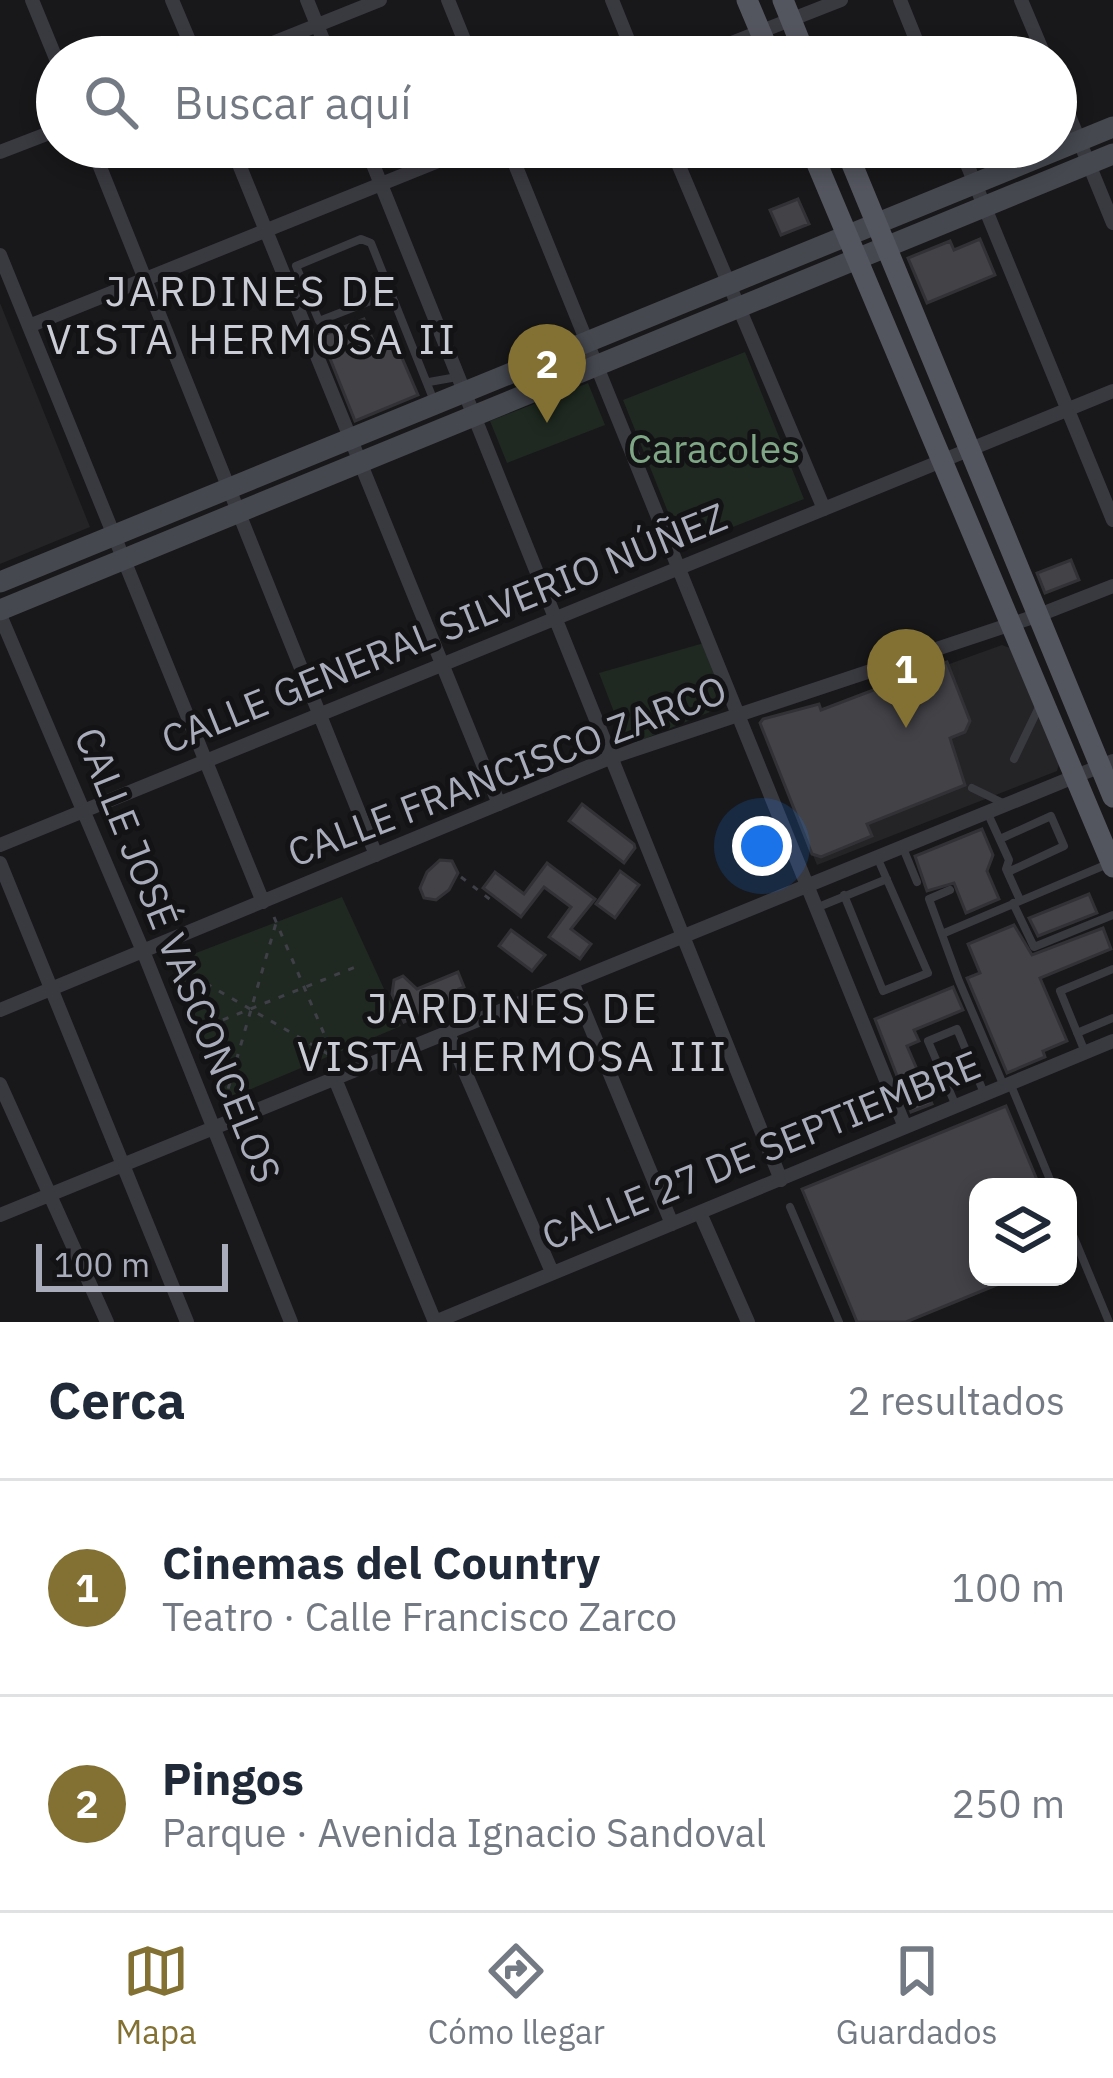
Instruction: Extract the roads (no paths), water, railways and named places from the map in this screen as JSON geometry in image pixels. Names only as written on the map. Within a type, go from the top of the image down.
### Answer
[{"type":"main road","points":[[747,0],[762,36]]},
{"type":"main road","points":[[1079,141],[1113,127]]},
{"type":"main road","points":[[0,612],[1113,154]]},
{"type":"main road","points":[[819,168],[1112,865]]},
{"type":"main road","points":[[854,168],[1106,764],[1113,797]]},
{"type":"main road","points":[[0,582],[350,438],[432,393],[587,342],[1012,168]]},
{"type":"street","points":[[32,0],[47,36]]},
{"type":"street","points":[[172,0],[187,36]]},
{"type":"street","points":[[307,0],[321,36]]},
{"type":"street","points":[[290,36],[380,0]]},
{"type":"street","points":[[448,0],[463,36]]},
{"type":"street","points":[[611,0],[626,36]]},
{"type":"street","points":[[750,36],[787,10],[841,0]]},
{"type":"street","points":[[900,0],[915,36]]},
{"type":"street","points":[[1021,0],[1036,36]]},
{"type":"street","points":[[1077,136],[1113,223]]},
{"type":"street","points":[[0,152],[36,138]]},
{"type":"street","points":[[100,168],[376,855]]},
{"type":"street","points":[[241,168],[499,804]]},
{"type":"street","points":[[375,168],[781,1180]]},
{"type":"street","points":[[29,326],[420,168]]},
{"type":"street","points":[[517,168],[905,1127]]},
{"type":"street","points":[[680,168],[824,509]]},
{"type":"street","points":[[969,168],[1113,520]]},
{"type":"street","points":[[0,255],[262,902]]},
{"type":"street","name":"CALLE GENERAL SILVERIO NÚÑEZ","points":[[0,845],[1113,392]]},
{"type":"street","name":"CALLE FRANCISCO ZARCO","points":[[0,1010],[612,758],[1040,615],[1113,586]]},
{"type":"street","name":"CALLE JOSÉ VASCONCELOS","points":[[0,612],[143,951],[291,1322]]},
{"type":"street","points":[[0,1215],[1106,764]]},
{"type":"street","points":[[0,863],[187,1322]]},
{"type":"street","points":[[572,982],[672,1224]]},
{"type":"street","points":[[448,1033],[552,1272]]},
{"type":"street","name":"CALLE 27 DE SEPTIEMBRE","points":[[435,1322],[1113,1041]]},
{"type":"street","points":[[335,1078],[435,1322]]},
{"type":"street","points":[[0,1084],[107,1322]]},
{"type":"street","points":[[700,1213],[748,1322]]},
{"type":"lane","points":[[391,293],[319,321],[296,266],[366,239],[371,243],[432,393]]},
{"type":"lane","points":[[420,359],[446,347]]},
{"type":"lane","points":[[1014,759],[1042,700]]},
{"type":"lane","points":[[972,788],[1006,805]]},
{"type":"lane","points":[[988,812],[1010,860],[1008,872],[1034,947],[1113,915]]},
{"type":"lane","points":[[1000,839],[1051,816],[1064,846],[1008,872]]},
{"type":"lane","points":[[903,847],[917,882]]},
{"type":"lane","points":[[844,896],[883,991],[928,973],[877,857]]},
{"type":"lane","points":[[942,934],[1112,865]]},
{"type":"lane","points":[[816,908],[887,879]]},
{"type":"lane","points":[[950,890],[929,899],[1049,1178]]},
{"type":"lane","points":[[1085,1052],[1060,991],[1113,969]]},
{"type":"lane","points":[[1077,1034],[1113,1018]]},
{"type":"lane","points":[[956,1106],[928,1041],[957,1029],[984,1094]]},
{"type":"lane","points":[[790,1207],[838,1322]]},
{"type":"lane","points":[[1077,1245],[1109,1322]]},
{"type":"place","name":"Pingos","points":[[547,423]]},
{"type":"place","name":"Cinemas del Country","points":[[906,728]]},
{"type":"district","name":"JARDINES DE VISTA HERMOSA II","points":[[252,315]]},
{"type":"district","name":"JARDINES DE VISTA HERMOSA III","points":[[513,1032]]},
{"type":"park label","name":"Caracoles","points":[[714,449]]}]
